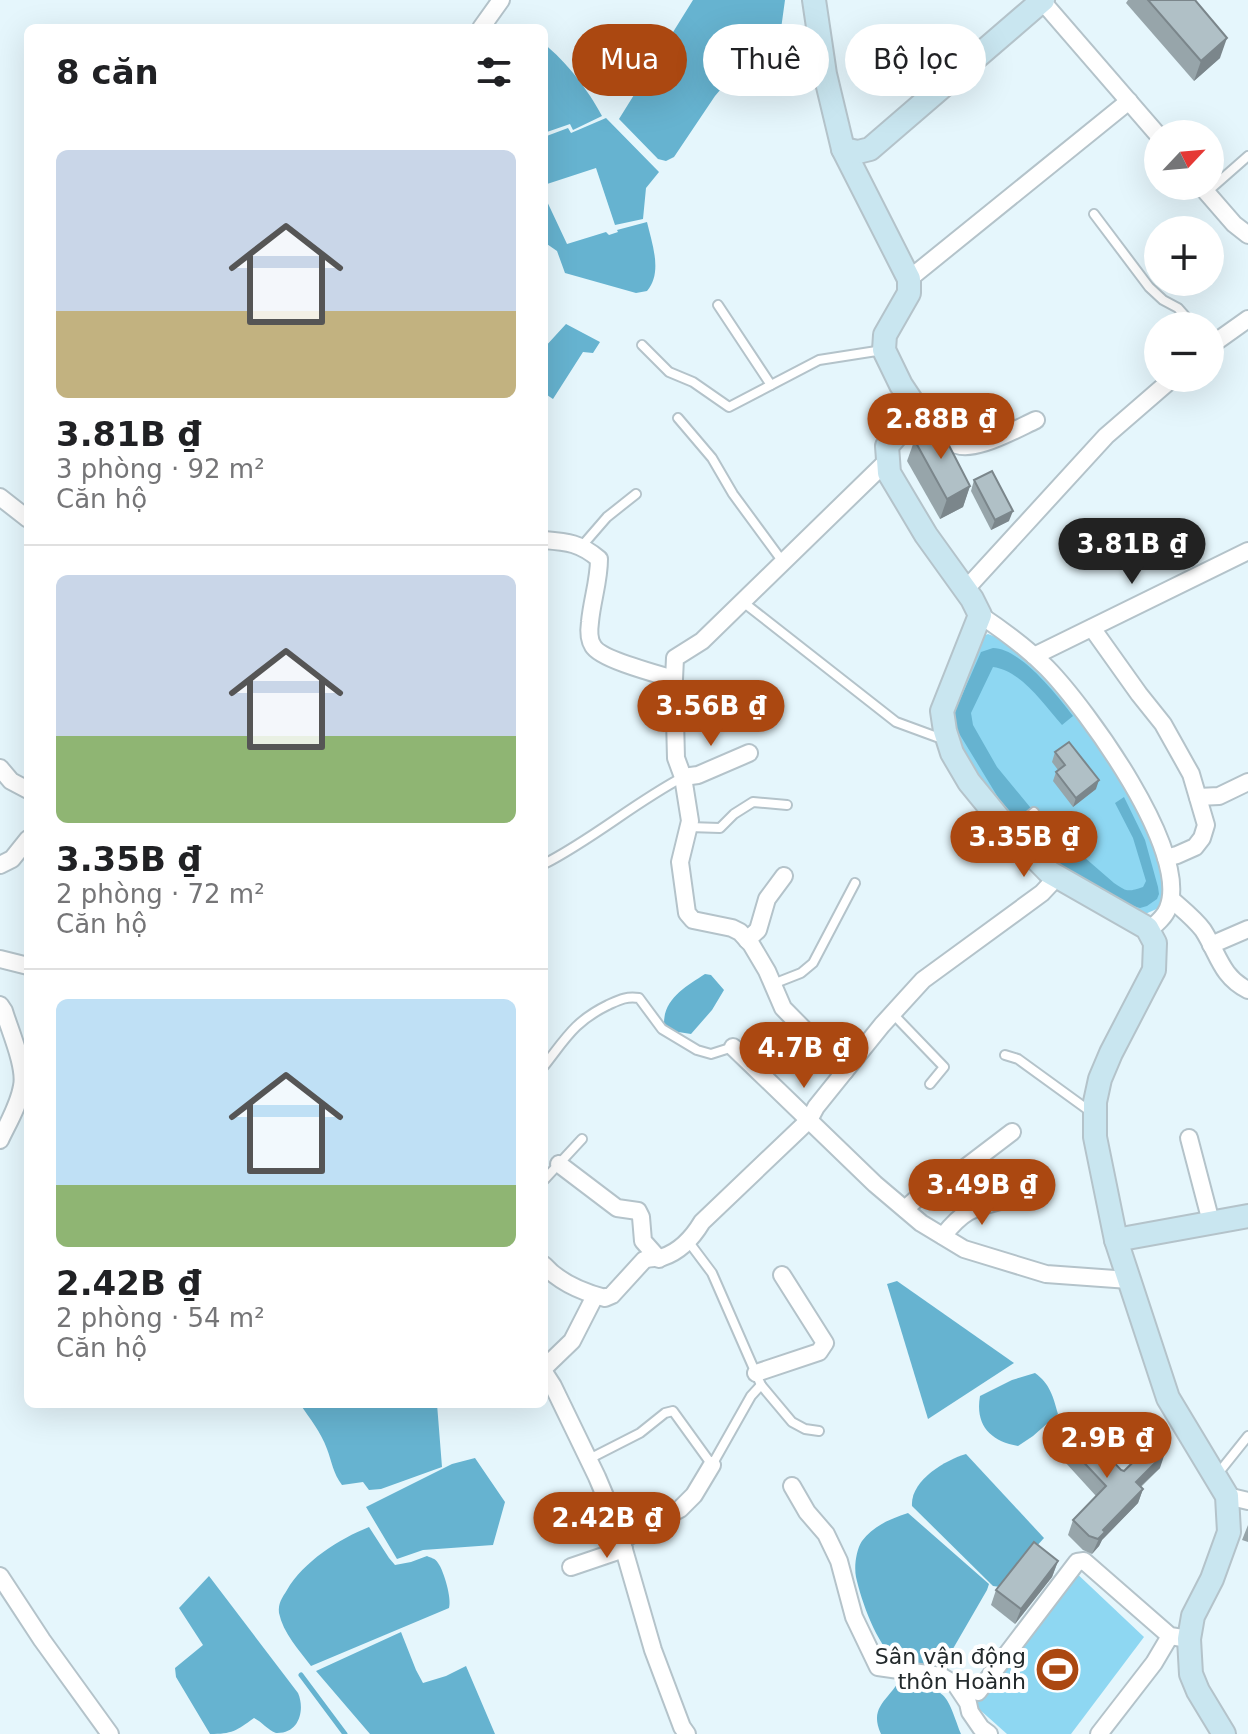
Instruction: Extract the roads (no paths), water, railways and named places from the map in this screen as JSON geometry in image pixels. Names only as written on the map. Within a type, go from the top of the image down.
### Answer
[{"type":"street","points":[[484,24],[501,0]]},
{"type":"street","points":[[814,0],[825,74],[843,149],[909,279],[909,293],[885,335],[884,350],[901,385],[915,406],[925,412],[955,445],[962,448],[992,441],[1036,420]]},
{"type":"street","points":[[843,149],[858,152],[870,149],[1042,0],[1145,120]]},
{"type":"street","points":[[909,279],[1129,101]]},
{"type":"street","points":[[1213,200],[1248,235]]},
{"type":"street","points":[[1224,336],[1248,319]]},
{"type":"street","points":[[965,590],[1106,436],[1157,392]]},
{"type":"street","points":[[915,406],[908,422],[887,446],[889,473],[980,615],[1009,634],[1034,656],[1075,699],[1120,762],[1154,826],[1166,858],[1172,889],[1167,911],[1148,931]]},
{"type":"street","points":[[845,1071],[783,1008],[767,971],[740,932],[693,920],[687,913],[680,862],[690,821],[683,777],[676,758],[675,658],[702,641],[888,460]]},
{"type":"street","points":[[0,497],[24,516]]},
{"type":"street","points":[[548,540],[572,542],[599,559],[599,577],[590,623],[590,642],[595,650],[674,679]]},
{"type":"street","points":[[1034,656],[1248,551]]},
{"type":"street","points":[[980,615],[942,711],[952,753],[969,782],[1014,828],[1049,872],[1147,928],[1155,943],[1154,970],[1100,1079],[1095,1137],[1116,1240],[1168,1398],[1215,1476],[1238,1499],[1212,1579],[1180,1638],[1154,1663],[1099,1734]]},
{"type":"street","points":[[1092,628],[1163,724],[1191,774],[1206,825],[1195,847],[1166,858]]},
{"type":"street","points":[[683,777],[698,775],[749,753]]},
{"type":"street","points":[[0,768],[11,781],[24,788]]},
{"type":"street","points":[[1198,797],[1219,796],[1248,782]]},
{"type":"street","points":[[0,865],[12,859],[24,844]]},
{"type":"street","points":[[747,940],[758,930],[767,899],[784,876]]},
{"type":"street","points":[[548,1269],[583,1292],[605,1298],[612,1295],[644,1260],[650,1257],[659,1259],[677,1250],[693,1236],[702,1222],[809,1120],[816,1107],[892,1013],[923,980],[1042,893],[1057,877]]},
{"type":"street","points":[[1171,899],[1195,920],[1225,972],[1237,985],[1248,990]]},
{"type":"street","points":[[1211,945],[1248,929]]},
{"type":"street","points":[[0,959],[24,965]]},
{"type":"street","points":[[0,1005],[21,1069],[23,1085],[0,1140]]},
{"type":"street","points":[[733,1047],[875,1184],[921,1223],[964,1249],[1046,1274],[1129,1280]]},
{"type":"street","points":[[905,1209],[931,1186],[966,1167],[1012,1132]]},
{"type":"street","points":[[1189,1138],[1211,1222]]},
{"type":"street","points":[[559,1164],[617,1208],[638,1211],[643,1241],[659,1259]]},
{"type":"street","points":[[943,1236],[956,1220],[974,1208],[1008,1199]]},
{"type":"street","points":[[1116,1240],[1248,1216]]},
{"type":"street","points":[[759,1379],[819,1352],[825,1343],[782,1275]]},
{"type":"street","points":[[548,1366],[572,1341],[595,1296]]},
{"type":"street","points":[[548,1377],[616,1522],[653,1650],[687,1734]]},
{"type":"street","points":[[571,1567],[623,1545],[680,1509],[694,1495],[712,1465]]},
{"type":"street","points":[[792,1486],[807,1512],[826,1534],[839,1561],[854,1617],[878,1667],[941,1676],[956,1685],[982,1732]]},
{"type":"street","points":[[978,1692],[1077,1562],[1084,1561],[1180,1638],[1198,1691],[1224,1734]]},
{"type":"street","points":[[0,1576],[110,1734]]},
{"type":"lane","points":[[1224,174],[1248,156]]},
{"type":"lane","points":[[1094,214],[1149,287],[1182,312]]},
{"type":"lane","points":[[718,305],[771,385]]},
{"type":"lane","points":[[642,345],[669,372],[693,382],[729,407],[819,360],[884,350]]},
{"type":"lane","points":[[678,418],[712,458],[740,504],[783,562]]},
{"type":"lane","points":[[581,547],[607,517],[636,494]]},
{"type":"lane","points":[[742,601],[896,722],[948,741]]},
{"type":"lane","points":[[548,862],[683,777]]},
{"type":"lane","points":[[689,827],[720,828],[753,802],[787,805]]},
{"type":"lane","points":[[1014,828],[1034,812]]},
{"type":"lane","points":[[772,984],[801,973],[813,963],[855,883]]},
{"type":"lane","points":[[548,1061],[569,1032],[585,1017],[624,997],[639,998],[662,1029],[697,1050],[711,1054],[733,1047]]},
{"type":"lane","points":[[892,1013],[944,1067],[930,1084]]},
{"type":"lane","points":[[1005,1055],[1018,1059],[1095,1115]]},
{"type":"lane","points":[[548,1176],[582,1139]]},
{"type":"lane","points":[[688,1241],[712,1273],[759,1379],[792,1422],[805,1429],[819,1431]]},
{"type":"lane","points":[[588,1459],[640,1433],[665,1413],[673,1411],[712,1465],[759,1379]]},
{"type":"lane","points":[[1215,1476],[1248,1436]]},
{"type":"waterway","points":[[301,1675],[345,1734]]},
{"type":"place","name":"Sân vận động thôn Hoành","points":[[1057,1669]]}]
